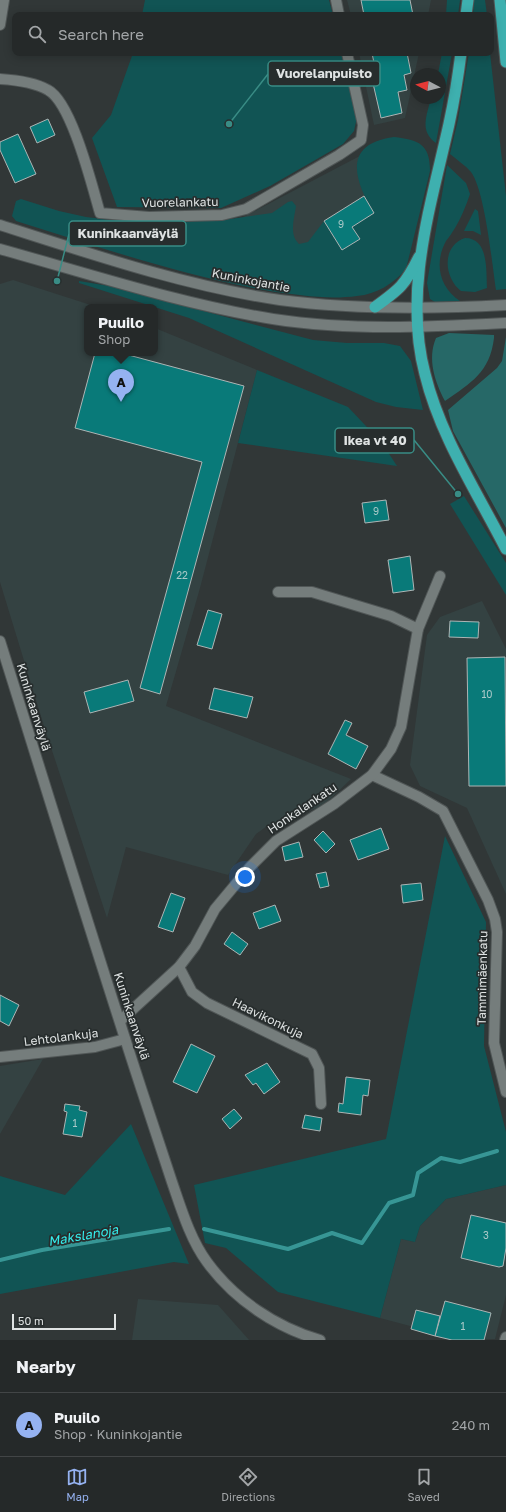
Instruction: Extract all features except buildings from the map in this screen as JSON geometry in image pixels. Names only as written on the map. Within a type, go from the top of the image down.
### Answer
[{"type":"highway","points":[[466,12],[468,0]]},
{"type":"highway","points":[[500,0],[506,62]]},
{"type":"highway","points":[[460,56],[449,123],[422,251],[416,328],[424,374],[446,434],[506,549]]},
{"type":"highway","points":[[375,307],[396,292],[405,283],[422,251]]},
{"type":"street","points":[[0,25],[4,0]]},
{"type":"street","points":[[336,0],[339,12]]},
{"type":"street","name":"Vuorelankatu","points":[[0,79],[35,84],[49,90],[57,98],[64,108],[76,138],[100,214],[149,217],[222,215],[246,209],[315,170],[361,140],[362,125],[348,56]]},
{"type":"street","name":"Kuninkojantie","points":[[0,225],[173,277],[254,296],[338,306],[417,308],[506,305]]},
{"type":"street","points":[[0,249],[168,296],[274,319],[336,326],[416,328],[506,323]]},
{"type":"street","name":"Honkalankatu","points":[[120,1021],[179,967],[195,946],[215,909],[250,867],[276,841],[334,804],[372,775],[391,749],[401,727],[418,629],[440,576]]},
{"type":"street","points":[[278,592],[312,592],[391,616],[418,629]]},
{"type":"street","name":"Kuninkaanväylä","points":[[0,641],[120,1021],[181,1208],[198,1248],[220,1278],[246,1302],[273,1320],[309,1339],[320,1340]]},
{"type":"street","name":"Tammimäenkatu","points":[[372,775],[419,797],[443,811],[488,900],[495,919],[497,932],[494,1043],[506,1092]]},
{"type":"street","name":"Haavikonkuja","points":[[179,967],[192,992],[207,1003],[312,1054],[319,1068],[321,1104]]},
{"type":"street","name":"Lehtolankuja","points":[[0,1057],[95,1047],[126,1039]]},
{"type":"shaded area","points":[[145,0],[329,0],[332,12],[143,12]]},
{"type":"shaded area","points":[[347,0],[431,0],[429,12],[350,12]]},
{"type":"shaded area","points":[[447,0],[460,0],[458,12],[446,12]]},
{"type":"shaded area","points":[[474,0],[485,0],[487,12],[473,12]]},
{"type":"shaded area","points":[[132,56],[343,56],[357,117],[354,131],[343,144],[270,186],[221,208],[117,207],[92,138],[111,115]]},
{"type":"shaded area","points":[[360,56],[418,56],[416,68],[410,68],[410,95],[405,118],[374,125]]},
{"type":"shaded area","points":[[441,56],[451,56],[446,87],[446,68],[439,68]]},
{"type":"shaded area","points":[[469,56],[490,56],[506,196],[506,289],[496,290],[484,211],[476,181],[469,169],[450,154],[458,120]]},
{"type":"shaded area","points":[[429,104],[443,104],[436,143],[427,133],[426,117]]},
{"type":"shaded area","points":[[394,137],[410,140],[421,145],[428,155],[430,171],[406,269],[390,284],[378,291],[364,295],[346,297],[313,296],[270,291],[238,285],[173,269],[110,251],[16,221],[12,216],[16,201],[21,199],[59,211],[86,217],[111,220],[217,221],[272,213],[288,202],[292,201],[296,206],[293,231],[299,244],[308,242],[324,221],[342,250],[360,239],[352,227],[374,213],[361,188],[358,176],[357,165],[360,155],[366,147],[377,141]]},
{"type":"shaded area","points":[[375,148],[379,242],[318,266],[230,224]]},
{"type":"shaded area","points":[[447,165],[466,183],[470,194],[454,230],[442,249],[440,258],[443,282],[447,289],[460,301],[435,302],[430,299],[427,283]]},
{"type":"shaded area","points":[[475,209],[478,211],[481,235],[473,231],[464,231]]},
{"type":"shaded area","points":[[465,238],[473,239],[478,243],[485,257],[487,288],[475,292],[461,291],[455,285],[448,271],[449,255],[452,248],[457,242]]},
{"type":"shaded area","points":[[13,280],[88,304],[84,304],[84,356],[158,356],[158,329],[257,370],[200,588],[166,706],[351,779],[323,806],[270,824],[256,834],[228,875],[126,847],[107,918],[44,726],[0,582],[0,284]]},
{"type":"shaded area","points":[[79,281],[109,286],[313,340],[347,343],[384,343],[400,346],[411,361],[423,410],[396,407],[376,402],[189,318],[158,308],[158,304],[145,304],[79,283]]},
{"type":"shaded area","points":[[449,333],[494,335],[494,338],[492,350],[488,360],[478,376],[445,401],[435,378],[432,354],[436,338]]},
{"type":"shaded area","points":[[506,337],[506,528],[453,431],[448,410],[497,368],[502,361]]},
{"type":"shaded area","points":[[257,370],[348,407],[382,443],[397,466],[238,443]]},
{"type":"shaded area","points":[[464,496],[506,563],[506,595],[450,504]]},
{"type":"shaded area","points":[[482,601],[506,649],[506,894],[467,808],[420,786],[410,765],[427,635],[440,617]]},
{"type":"shaded area","points":[[445,836],[486,922],[484,1046],[506,1132],[506,1185],[446,1199],[420,1226],[415,1242],[401,1239],[380,1318],[278,1292],[226,1248],[205,1243],[194,1185],[386,1139]]},
{"type":"shaded area","points":[[43,1059],[0,1134],[0,1066]]},
{"type":"shaded area","points":[[131,1124],[189,1264],[174,1262],[0,1294],[0,1176],[65,1195]]},
{"type":"shaded area","points":[[506,1185],[506,1295],[495,1339],[463,1340],[380,1318],[401,1239],[415,1242],[420,1226],[446,1199]]},
{"type":"shaded area","points":[[138,1299],[218,1305],[249,1340],[132,1340]]},
{"type":"waterway","name":"Makslanoja","points":[[204,1229],[288,1249],[332,1233],[362,1243],[389,1203],[413,1195],[418,1173],[441,1158],[460,1162],[497,1151]]},
{"type":"waterway","name":"Makslanoja","points":[[0,1260],[42,1250],[169,1229]]},
{"type":"place","name":"Vuorelanpuisto","points":[[229,124]]},
{"type":"place","name":"Kuninkaanväylä","points":[[57,281]]},
{"type":"place","name":"Puuilo","points":[[121,402]]},
{"type":"place","name":"Ikea vt 40","points":[[458,494]]}]
